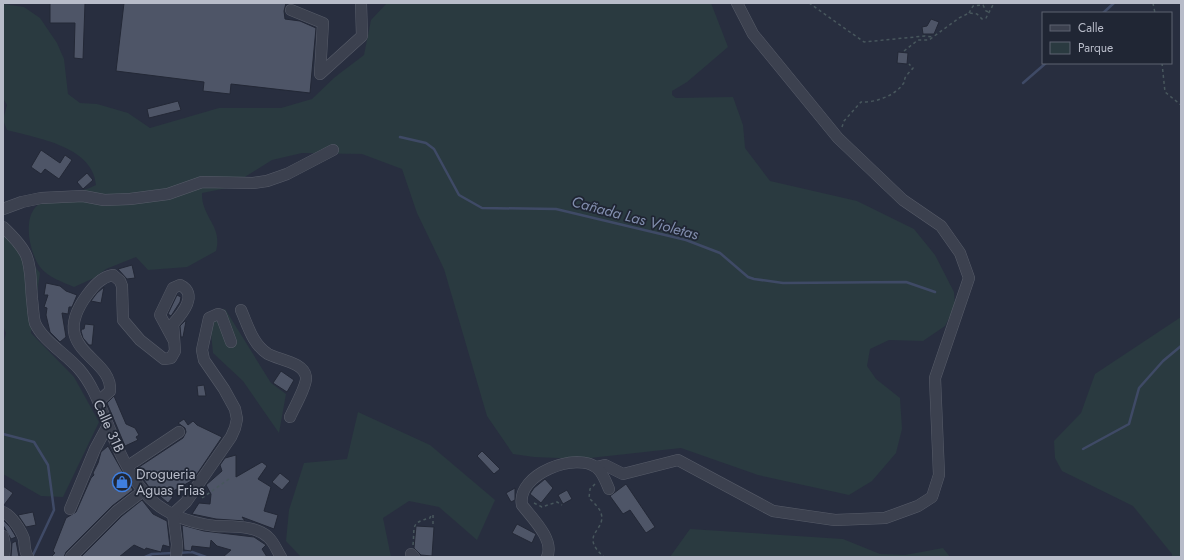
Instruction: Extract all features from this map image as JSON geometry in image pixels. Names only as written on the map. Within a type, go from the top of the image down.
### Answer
[{"type":"street","points":[[291,10],[324,23],[320,74],[362,36],[361,3]]},
{"type":"street","points":[[596,468],[605,465],[623,474],[678,460],[773,511],[835,520],[885,518],[918,506],[932,497],[939,475],[935,378],[969,278],[960,252],[941,226],[903,200],[838,138],[753,34],[737,3]]},
{"type":"street","points":[[3,209],[22,202],[41,198],[83,196],[104,200],[130,199],[168,194],[202,182],[253,183],[267,181],[287,174],[332,150]]},
{"type":"street","name":"Calle 31B","points":[[3,227],[18,241],[27,254],[32,270],[32,291],[36,323],[46,337],[80,370],[99,401],[128,466],[143,491],[158,506],[173,514],[197,523],[252,529],[267,536],[281,557]]},
{"type":"street","points":[[99,401],[110,391],[108,378],[78,343],[74,329],[77,308],[94,285],[113,275],[120,281],[122,286],[123,320],[140,340],[164,359],[171,358],[174,355],[174,341]]},
{"type":"street","points":[[242,310],[257,345],[266,353],[278,359],[297,365],[305,374],[305,382],[290,417]]},
{"type":"street","points":[[176,552],[173,514],[186,502],[231,437],[237,419],[235,409],[224,389],[204,360],[202,350],[209,318],[218,314],[221,315],[231,342]]},
{"type":"street","points":[[70,509],[95,449],[108,424]]},
{"type":"street","points":[[128,466],[179,432]]},
{"type":"street","points":[[547,557],[549,552],[548,542],[522,505],[522,497],[525,487],[536,476],[559,464],[585,463],[596,468],[604,477],[605,486]]},
{"type":"street","points":[[71,557],[117,511],[143,491]]},
{"type":"street","points":[[3,512],[10,516],[22,536],[28,556]]},
{"type":"street","points":[[3,536],[5,545],[4,557]]},
{"type":"path","points":[[809,3],[864,42],[933,36]]},
{"type":"path","points":[[969,13],[977,14],[982,19],[986,18],[994,3]]},
{"type":"path","points":[[904,51],[918,40],[929,40],[969,13],[973,6],[983,5],[986,11],[990,12]]},
{"type":"path","points":[[838,138],[844,121],[861,102],[868,102],[889,95],[904,83],[906,77],[913,68],[909,64]]},
{"type":"path","points":[[1162,64],[1165,92],[1181,105]]},
{"type":"path","points":[[198,501],[207,493],[229,479]]},
{"type":"path","points":[[604,557],[594,548],[593,541],[595,532],[600,524],[600,511],[589,498],[590,489],[605,486]]},
{"type":"path","points":[[522,497],[542,507],[557,502],[562,505]]},
{"type":"path","points":[[413,556],[415,524],[418,521],[430,518],[431,514],[433,515],[432,525]]},
{"type":"green space","points":[[387,3],[711,3],[728,47],[687,82],[672,91],[672,95],[676,98],[733,97],[743,125],[745,148],[770,181],[857,201],[914,229],[935,255],[954,292],[955,306],[945,326],[923,341],[889,340],[870,349],[867,366],[876,379],[900,398],[902,429],[896,453],[872,481],[849,495],[758,475],[681,448],[581,459],[534,457],[513,454],[487,416],[444,269],[417,213],[402,169],[362,154],[302,153],[272,160],[227,188],[202,193],[205,209],[217,235],[216,251],[187,267],[148,270],[136,257],[106,269],[94,278],[74,287],[43,271],[36,260],[30,243],[29,224],[31,215],[35,208],[48,200],[96,185],[93,172],[85,161],[74,153],[61,146],[33,136],[7,130],[3,120],[7,105],[3,98],[3,4],[24,7],[40,18],[57,43],[64,59],[68,94],[80,103],[97,104],[128,113],[150,128],[219,108],[281,108],[312,99],[335,77],[364,55],[371,20]]},
{"type":"green space","points":[[3,228],[40,273],[31,333],[74,377],[99,422],[63,497],[41,496],[3,474],[3,345],[6,333],[3,326]]},
{"type":"green space","points":[[225,309],[271,383],[286,394],[279,433],[243,381],[213,353],[209,313]]},
{"type":"green space","points":[[1181,317],[1181,557],[1172,557],[1172,554],[1133,506],[1062,471],[1055,458],[1054,441],[1081,413],[1095,374]]},
{"type":"green space","points":[[358,412],[430,445],[495,500],[477,540],[439,507],[409,501],[383,518],[391,557],[301,557],[286,541],[289,510],[304,463],[347,459]]},
{"type":"green space","points":[[690,529],[843,539],[880,554],[905,555],[943,548],[950,557],[670,557]]},
{"type":"building","points":[[50,3],[85,3],[83,59],[74,58],[75,23],[50,23]]},
{"type":"building","points":[[124,3],[286,3],[284,11],[285,19],[300,21],[316,28],[310,93],[231,84],[230,94],[203,91],[204,82],[116,71]]},
{"type":"building","points":[[931,19],[939,22],[934,34],[923,34],[922,27],[927,26]]},
{"type":"building","points":[[898,52],[908,53],[907,64],[897,63]]},
{"type":"building","points":[[178,101],[181,110],[149,118],[147,109]]},
{"type":"building","points":[[41,150],[60,163],[65,155],[72,160],[59,179],[45,169],[41,174],[31,167]]},
{"type":"building","points":[[87,173],[93,180],[83,189],[77,182]]},
{"type":"building","points":[[132,265],[135,278],[127,279],[118,269]]},
{"type":"building","points":[[46,283],[60,286],[66,291],[77,295],[72,307],[69,307],[68,314],[62,313],[66,337],[60,342],[50,332],[46,315],[47,308],[44,307],[48,295],[44,295]]},
{"type":"building","points":[[104,287],[101,303],[91,301],[97,293]]},
{"type":"building","points":[[177,295],[181,297],[180,302],[171,316],[168,314]]},
{"type":"building","points":[[185,321],[183,337],[181,337],[180,326]]},
{"type":"building","points":[[85,324],[94,325],[92,345],[89,345],[83,338],[81,331],[84,329]]},
{"type":"building","points":[[281,371],[294,380],[287,392],[273,383]]},
{"type":"building","points":[[204,385],[206,396],[198,396],[197,386]]},
{"type":"building","points":[[114,396],[126,424],[135,428],[139,435],[136,437],[138,440],[125,446],[107,403]]},
{"type":"building","points":[[184,419],[188,425],[193,421],[197,425],[222,437],[193,480],[168,494],[173,497],[168,503],[149,487],[136,469],[183,438],[186,432],[185,428],[178,423]]},
{"type":"building","points":[[108,446],[133,490],[112,506],[66,552],[64,557],[51,557],[55,553],[53,551],[66,518],[76,512],[91,478],[94,475],[93,473],[101,452]]},
{"type":"building","points":[[482,451],[500,469],[494,474],[477,456]]},
{"type":"building","points":[[236,455],[236,477],[262,462],[267,466],[258,479],[271,487],[264,511],[278,515],[274,529],[242,517],[245,521],[216,519],[192,514],[199,503],[210,504],[211,494],[206,485],[222,471],[220,465],[225,458]]},
{"type":"building","points":[[280,473],[290,481],[282,490],[272,482]]},
{"type":"building","points":[[545,479],[553,488],[541,503],[530,494],[534,488]]},
{"type":"building","points":[[626,484],[655,527],[646,533],[630,510],[623,514],[610,496]]},
{"type":"building","points":[[3,486],[13,493],[4,505],[3,505]]},
{"type":"building","points":[[515,488],[515,500],[511,502],[506,493]]},
{"type":"building","points":[[567,490],[572,499],[563,504],[558,495]]},
{"type":"building","points":[[142,500],[153,514],[167,521],[170,547],[163,545],[161,552],[146,548],[145,550],[134,545],[119,557],[81,557],[122,516]]},
{"type":"building","points":[[33,512],[36,525],[26,527],[18,515]]},
{"type":"building","points":[[3,520],[10,527],[16,537],[11,539],[3,525]]},
{"type":"building","points":[[517,524],[536,534],[532,543],[512,533]]},
{"type":"building","points":[[182,525],[204,531],[254,537],[266,545],[262,549],[267,557],[223,557],[231,550],[217,546],[211,540],[210,548],[192,546],[191,551],[184,550]]},
{"type":"building","points":[[416,526],[434,527],[432,556],[421,555],[414,548]]},
{"type":"building","points":[[16,541],[19,557],[11,557],[12,543]]},
{"type":"waterway","points":[[1104,12],[1114,3]]},
{"type":"waterway","points":[[1023,83],[1045,64]]},
{"type":"waterway","name":"Cañada Las Violetas","points":[[400,137],[426,143],[434,149],[459,195],[482,208],[556,209],[686,240],[720,253],[748,277],[754,279],[783,283],[906,282],[935,292]]},
{"type":"waterway","points":[[1083,449],[1129,424],[1139,388],[1163,361],[1181,346]]},
{"type":"waterway","points":[[3,434],[34,442],[48,465],[54,510],[32,557]]},
{"type":"waterway","points":[[179,553],[192,552],[206,557]]},
{"type":"waterway","points":[[145,557],[152,554],[174,553]]},
{"type":"place","name":"Drogueria Aguas Frias","points":[[122,482]]}]
